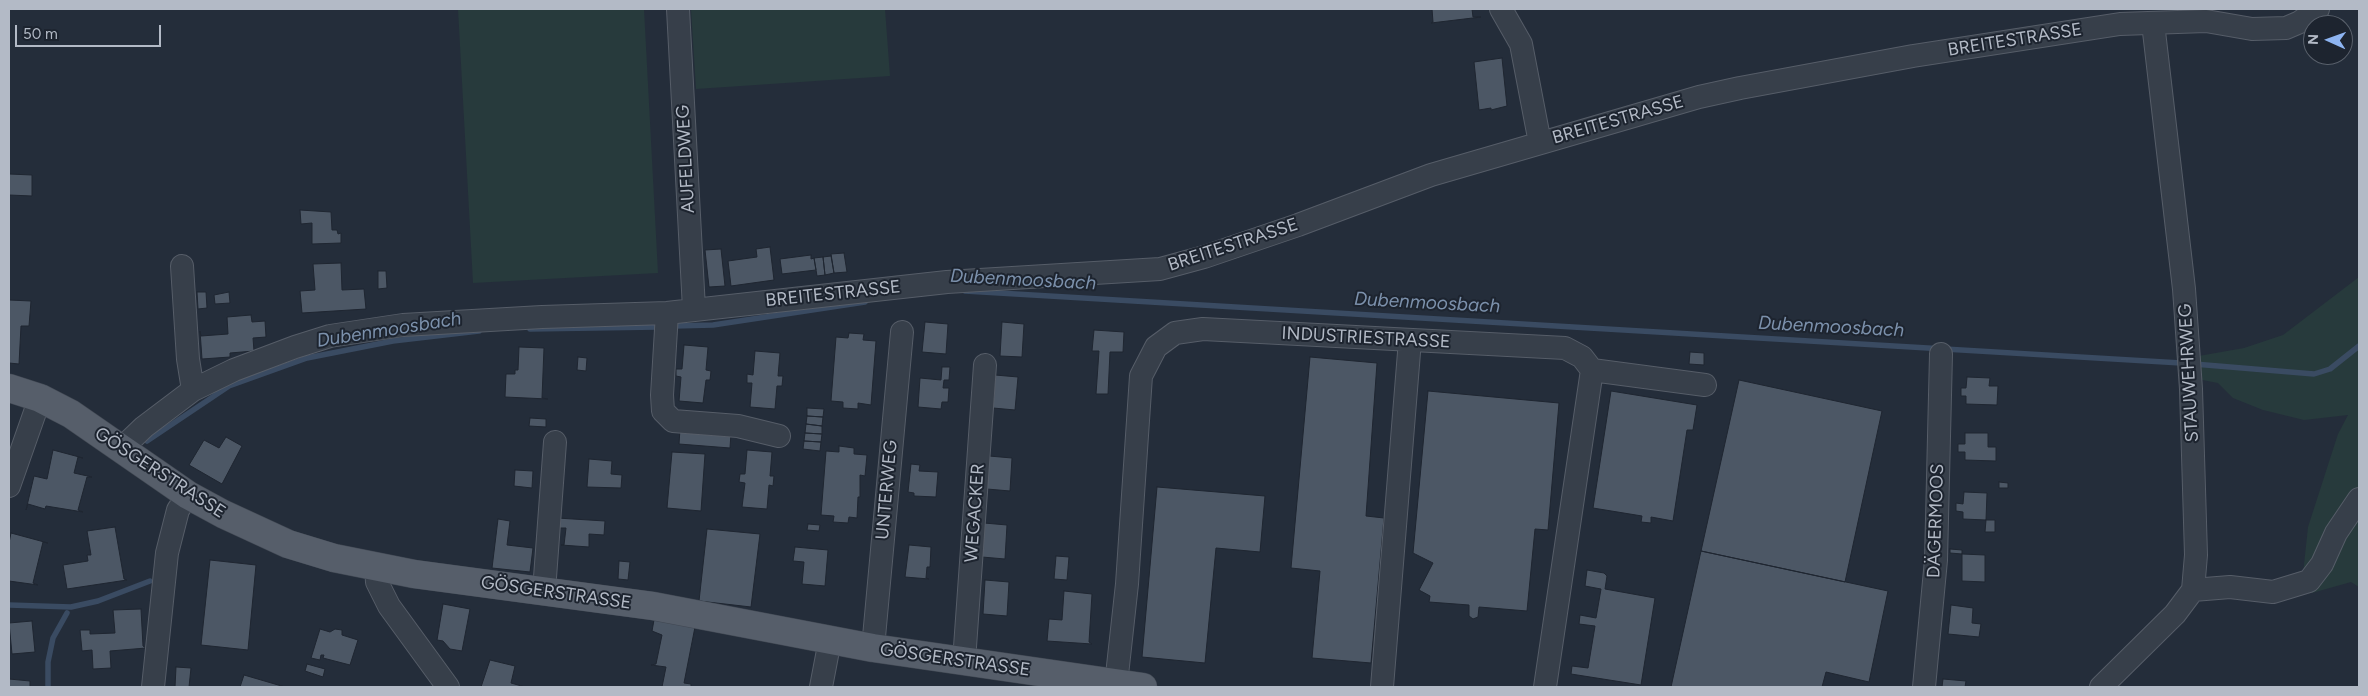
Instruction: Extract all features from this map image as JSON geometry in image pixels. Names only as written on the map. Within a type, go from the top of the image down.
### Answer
[{"type":"main road","name":"GÖSGERSTRASSE","points":[[9,388],[40,398],[71,414],[188,495],[256,531],[288,544],[334,558],[376,567],[653,606],[873,648],[964,661],[1062,681],[1129,685]]},
{"type":"street","name":"AUFELDWEG","points":[[678,9],[694,310]]},
{"type":"street","points":[[1501,9],[1521,44],[1540,142]]},
{"type":"street","name":"BREITESTRASSE","points":[[121,449],[144,427],[193,390],[234,370],[330,336],[403,325],[666,313],[947,282],[1160,269],[1204,258],[1298,225],[1431,174],[1699,97],[1788,78],[2048,34],[2120,24],[2206,21],[2252,29],[2272,30],[2286,28],[2300,22],[2318,9]]},
{"type":"street","name":"STAUWEHRWEG","points":[[2101,687],[2175,614],[2192,590],[2196,555],[2190,362],[2184,289],[2153,23]]},
{"type":"street","points":[[182,266],[188,359],[193,390]]},
{"type":"street","points":[[666,313],[662,395],[664,411],[673,421],[738,426],[779,436]]},
{"type":"street","name":"INDUSTRIESTRASSE","points":[[1129,685],[1127,584],[1141,376],[1156,347],[1175,333],[1204,329],[1565,348],[1582,357],[1592,370]]},
{"type":"street","name":"UNTERWEG","points":[[873,648],[902,332]]},
{"type":"street","points":[[1382,687],[1410,340]]},
{"type":"street","name":"DÄGERMOOS","points":[[1924,687],[1936,560],[1941,354]]},
{"type":"street","name":"WEGACKER","points":[[964,661],[985,365]]},
{"type":"street","points":[[1545,687],[1592,370],[1705,386]]},
{"type":"street","points":[[9,486],[40,398]]},
{"type":"street","points":[[544,591],[555,442]]},
{"type":"street","points":[[153,687],[167,553],[178,510],[188,495]]},
{"type":"street","points":[[2192,590],[2230,587],[2273,592],[2309,581],[2322,564],[2336,533],[2359,499]]},
{"type":"street","points":[[376,567],[376,582],[389,606],[439,683]]},
{"type":"street","points":[[821,687],[830,640]]},
{"type":"shaded area","points":[[458,9],[644,9],[658,273],[473,283]]},
{"type":"shaded area","points":[[691,9],[885,9],[890,76],[696,89]]},
{"type":"shaded area","points":[[2359,277],[2359,587],[2351,582],[2312,593],[2303,574],[2308,527],[2338,434],[2348,415],[2304,420],[2263,410],[2233,398],[2218,383],[2192,378],[2193,357],[2244,348],[2283,335]]},
{"type":"building","points":[[1432,9],[1472,9],[1473,17],[1481,17],[1431,23],[1433,22]]},
{"type":"building","points":[[1502,58],[1507,106],[1491,110],[1491,108],[1479,110],[1474,62]]},
{"type":"building","points":[[9,174],[32,175],[32,196],[9,195]]},
{"type":"building","points":[[300,210],[331,212],[332,230],[337,230],[338,234],[341,233],[341,243],[312,244],[312,223],[301,224]]},
{"type":"building","points":[[770,247],[774,280],[731,286],[728,261],[757,257],[756,249]]},
{"type":"building","points":[[721,249],[725,286],[709,287],[705,250]]},
{"type":"building","points":[[844,253],[847,272],[834,273],[831,254]]},
{"type":"building","points":[[811,255],[811,259],[814,258],[816,270],[782,274],[780,259]]},
{"type":"building","points":[[831,256],[834,273],[825,275],[823,257]]},
{"type":"building","points":[[823,257],[825,275],[817,276],[814,258]]},
{"type":"building","points":[[341,263],[342,290],[364,289],[366,309],[302,313],[300,291],[315,290],[313,264]]},
{"type":"building","points":[[378,271],[386,271],[387,288],[378,289]]},
{"type":"building","points":[[197,292],[206,292],[207,308],[198,309]]},
{"type":"building","points":[[229,292],[230,303],[215,304],[214,295]]},
{"type":"building","points":[[9,300],[31,301],[29,326],[21,326],[19,364],[9,363]]},
{"type":"building","points":[[251,315],[252,322],[265,321],[266,337],[253,338],[254,351],[230,353],[230,357],[202,359],[200,331],[201,336],[228,334],[227,317]]},
{"type":"building","points":[[925,322],[948,324],[946,354],[922,352]]},
{"type":"building","points":[[1002,322],[1024,324],[1022,357],[1000,356]]},
{"type":"building","points":[[1094,330],[1124,332],[1123,352],[1110,352],[1108,394],[1096,394],[1099,351],[1092,351]]},
{"type":"building","points":[[849,333],[864,334],[863,340],[876,341],[871,405],[858,403],[858,409],[843,408],[843,402],[831,401],[836,337],[848,338]]},
{"type":"building","points":[[684,345],[708,347],[706,370],[711,371],[710,380],[706,380],[703,403],[679,401],[681,377],[676,376],[676,369],[682,369]]},
{"type":"building","points":[[519,347],[544,348],[542,398],[548,399],[505,397],[506,374],[515,374],[515,370],[518,370]]},
{"type":"building","points":[[755,351],[780,353],[778,376],[783,376],[782,386],[777,386],[775,409],[750,407],[752,383],[747,383],[747,374],[753,375]]},
{"type":"building","points":[[1690,352],[1704,353],[1704,365],[1689,364]]},
{"type":"building","points":[[578,357],[587,358],[586,371],[577,370]]},
{"type":"building","points":[[1310,357],[1377,363],[1366,516],[1384,518],[1371,663],[1312,658],[1320,571],[1291,568]]},
{"type":"building","points":[[942,367],[950,367],[949,380],[944,380],[943,388],[949,388],[948,402],[942,402],[941,409],[918,407],[920,378],[941,380]]},
{"type":"building","points":[[995,375],[1018,377],[1015,410],[993,408]]},
{"type":"building","points":[[1967,377],[1990,378],[1989,386],[1998,386],[1997,405],[1966,404],[1966,396],[1961,396],[1961,388],[1966,388]]},
{"type":"building","points":[[1739,380],[1882,411],[1845,582],[1701,551]]},
{"type":"building","points":[[1428,391],[1559,403],[1548,530],[1535,529],[1527,611],[1479,607],[1478,617],[1473,619],[1469,616],[1469,605],[1429,602],[1430,596],[1419,590],[1433,563],[1413,553]]},
{"type":"building","points":[[1611,391],[1697,405],[1693,430],[1687,430],[1673,521],[1651,517],[1651,523],[1641,522],[1642,516],[1593,508]]},
{"type":"building","points":[[807,408],[824,409],[823,417],[807,416]]},
{"type":"building","points":[[807,416],[823,417],[822,426],[806,424]]},
{"type":"building","points":[[530,418],[546,419],[546,427],[529,426]]},
{"type":"building","points":[[806,424],[822,426],[822,434],[805,433]]},
{"type":"building","points":[[680,429],[731,433],[730,448],[679,444]]},
{"type":"building","points":[[805,433],[822,434],[821,442],[804,441]]},
{"type":"building","points":[[1965,433],[1988,433],[1988,447],[1996,447],[1996,461],[1965,460],[1965,452],[1958,452],[1958,444],[1965,444]]},
{"type":"building","points":[[226,437],[242,446],[222,484],[189,465],[204,440],[219,448]]},
{"type":"building","points":[[804,441],[821,442],[820,451],[803,449]]},
{"type":"building","points":[[839,446],[854,448],[854,454],[867,455],[865,476],[860,475],[860,497],[858,497],[857,518],[849,517],[848,523],[833,522],[834,516],[821,515],[826,451],[839,452]]},
{"type":"building","points":[[53,450],[83,458],[78,457],[74,473],[92,477],[87,477],[78,510],[83,512],[46,506],[45,509],[28,504],[26,510],[34,476],[47,479]]},
{"type":"building","points":[[747,450],[772,452],[770,476],[774,476],[773,486],[769,485],[767,509],[742,507],[745,483],[739,482],[740,474],[745,474]]},
{"type":"building","points":[[672,452],[705,454],[701,511],[667,508]]},
{"type":"building","points":[[989,456],[1012,458],[1010,491],[987,489]]},
{"type":"building","points":[[589,459],[612,461],[611,474],[622,475],[621,488],[587,487]]},
{"type":"building","points":[[911,464],[920,465],[919,471],[938,472],[936,497],[914,496],[914,493],[908,492]]},
{"type":"building","points":[[515,470],[533,471],[532,488],[514,486]]},
{"type":"building","points":[[1999,482],[2008,483],[2008,488],[1999,488]]},
{"type":"building","points":[[1157,487],[1265,496],[1260,552],[1216,548],[1205,663],[1142,657]]},
{"type":"building","points":[[1964,492],[1987,493],[1986,520],[1963,519],[1963,512],[1956,511],[1956,503],[1963,504]]},
{"type":"building","points":[[557,518],[605,521],[604,535],[589,534],[589,547],[561,545],[564,545],[566,528],[556,528]]},
{"type":"building","points":[[498,519],[510,521],[507,545],[533,548],[530,572],[492,568]]},
{"type":"building","points":[[1986,520],[1995,520],[1995,532],[1985,532]]},
{"type":"building","points":[[984,523],[1007,525],[1005,559],[982,557]]},
{"type":"building","points":[[808,524],[820,525],[819,531],[807,530]]},
{"type":"building","points":[[115,527],[124,579],[127,580],[67,589],[63,565],[88,561],[87,555],[91,555],[87,531]]},
{"type":"building","points":[[707,529],[760,534],[751,607],[699,601]]},
{"type":"building","points":[[11,533],[48,543],[43,542],[33,583],[38,585],[9,581],[9,543]]},
{"type":"building","points":[[909,545],[931,547],[930,567],[927,567],[926,578],[929,579],[905,577]]},
{"type":"building","points":[[795,547],[828,550],[825,586],[802,584],[804,562],[793,561]]},
{"type":"building","points":[[1950,549],[1962,550],[1962,554],[1950,553]]},
{"type":"building","points":[[1701,551],[1888,591],[1869,682],[1826,672],[1822,687],[1671,687]]},
{"type":"building","points":[[1962,554],[1985,555],[1985,582],[1962,581]]},
{"type":"building","points":[[1056,556],[1069,557],[1067,580],[1054,579]]},
{"type":"building","points":[[210,560],[256,565],[248,650],[201,645]]},
{"type":"building","points":[[619,561],[630,562],[628,580],[618,579]]},
{"type":"building","points":[[1587,570],[1604,573],[1607,576],[1605,589],[1655,598],[1641,685],[1571,674],[1572,666],[1588,668],[1595,626],[1579,624],[1580,615],[1596,618],[1601,589],[1585,586]]},
{"type":"building","points":[[985,580],[1009,582],[1007,616],[983,614]]},
{"type":"building","points":[[1064,591],[1092,594],[1089,642],[1092,644],[1047,641],[1049,619],[1062,620]]},
{"type":"building","points":[[443,604],[470,609],[462,651],[450,649],[443,641],[437,640]]},
{"type":"building","points":[[1951,605],[1973,608],[1972,623],[1981,624],[1979,637],[1948,634]]},
{"type":"building","points":[[141,609],[143,646],[146,648],[110,651],[111,668],[93,669],[92,650],[82,651],[80,630],[90,630],[90,634],[115,633],[113,610]]},
{"type":"building","points":[[654,620],[695,627],[684,683],[691,684],[691,687],[662,687],[666,667],[651,665],[656,664],[662,635],[652,631]]},
{"type":"building","points":[[32,621],[35,652],[12,654],[9,623]]},
{"type":"building","points":[[320,629],[330,632],[335,629],[342,630],[342,635],[358,640],[350,665],[323,658],[324,655],[321,655],[320,660],[311,658]]},
{"type":"building","points":[[490,660],[515,666],[511,683],[525,687],[481,687]]},
{"type":"building","points":[[307,664],[325,669],[323,677],[305,671]]},
{"type":"building","points":[[176,667],[191,668],[189,687],[175,687]]},
{"type":"building","points":[[244,675],[285,687],[240,687]]},
{"type":"building","points":[[9,679],[30,681],[30,687],[9,687]]},
{"type":"building","points":[[1943,679],[1966,681],[1965,687],[1942,687]]},
{"type":"waterway","name":"Dubenmoosbach","points":[[965,291],[2181,363]]},
{"type":"waterway","name":"Dubenmoosbach","points":[[674,326],[713,325],[865,302]]},
{"type":"waterway","name":"Dubenmoosbach","points":[[530,329],[657,327]]},
{"type":"waterway","name":"Dubenmoosbach","points":[[147,441],[229,386],[307,358],[393,341],[479,331]]},
{"type":"waterway","name":"Dubenmoosbach","points":[[2194,364],[2314,374],[2330,369],[2359,346]]},
{"type":"waterway","name":"Dubenmoosbach","points":[[9,605],[71,607],[98,601],[150,581]]},
{"type":"waterway","points":[[48,687],[48,662],[53,638],[67,613]]}]
